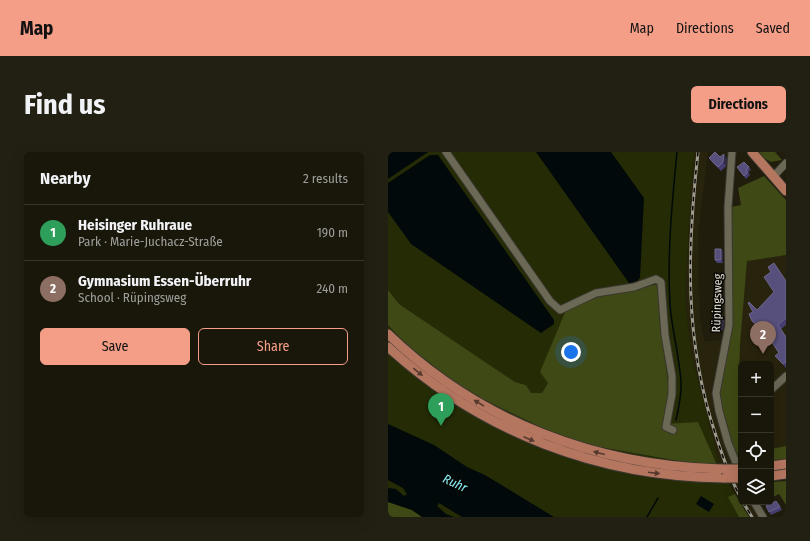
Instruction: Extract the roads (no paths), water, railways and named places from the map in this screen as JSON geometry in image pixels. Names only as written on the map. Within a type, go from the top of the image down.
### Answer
[{"type":"main road","points":[[752,152],[772,177],[786,190]]},
{"type":"main road","points":[[388,334],[406,351],[457,390],[503,416],[555,439],[615,457],[650,463],[738,469]]},
{"type":"main road","points":[[388,347],[452,398],[528,439],[581,458],[613,466],[683,477],[725,478],[738,476]]},
{"type":"main road","points":[[774,466],[786,464]]},
{"type":"main road","points":[[774,476],[786,474]]},
{"type":"street","points":[[446,152],[550,301],[560,310],[596,293],[634,287],[656,279],[661,282],[665,335],[672,376],[672,394],[666,427],[673,430]]},
{"type":"street","name":"Rüpingsweg","points":[[732,152],[728,207],[729,325],[716,393],[719,411],[728,443],[738,469]]},
{"type":"street","points":[[772,177],[786,163]]},
{"type":"street","points":[[774,387],[786,376]]},
{"type":"street","points":[[756,505],[763,517]]},
{"type":"water","points":[[388,152],[428,152],[388,179]]},
{"type":"water","points":[[536,152],[611,152],[644,198],[640,278],[637,281],[629,283]]},
{"type":"water","points":[[430,155],[438,155],[554,320],[554,324],[541,333],[411,244],[388,212],[388,183]]},
{"type":"water","name":"Ruhr","points":[[388,424],[434,445],[467,467],[485,475],[554,517],[462,517],[439,503],[437,506],[446,514],[454,517],[422,517],[412,510],[388,502],[388,488],[396,489],[404,496],[407,494],[403,488],[388,480]]},
{"type":"water","points":[[701,496],[714,504],[709,512],[696,504]]},
{"type":"waterway","points":[[676,420],[681,396],[681,381],[670,305],[669,267],[677,152]]},
{"type":"waterway","points":[[647,517],[658,498]]},
{"type":"railway","points":[[698,152],[694,189],[690,260],[693,330],[698,365],[706,401],[724,460],[738,492]]},
{"type":"railway","points":[[745,505],[752,517]]},
{"type":"place","name":"Gymnasium Essen-Überruhr","points":[[763,354]]},
{"type":"place","name":"Heisinger Ruhraue","points":[[441,426]]}]
